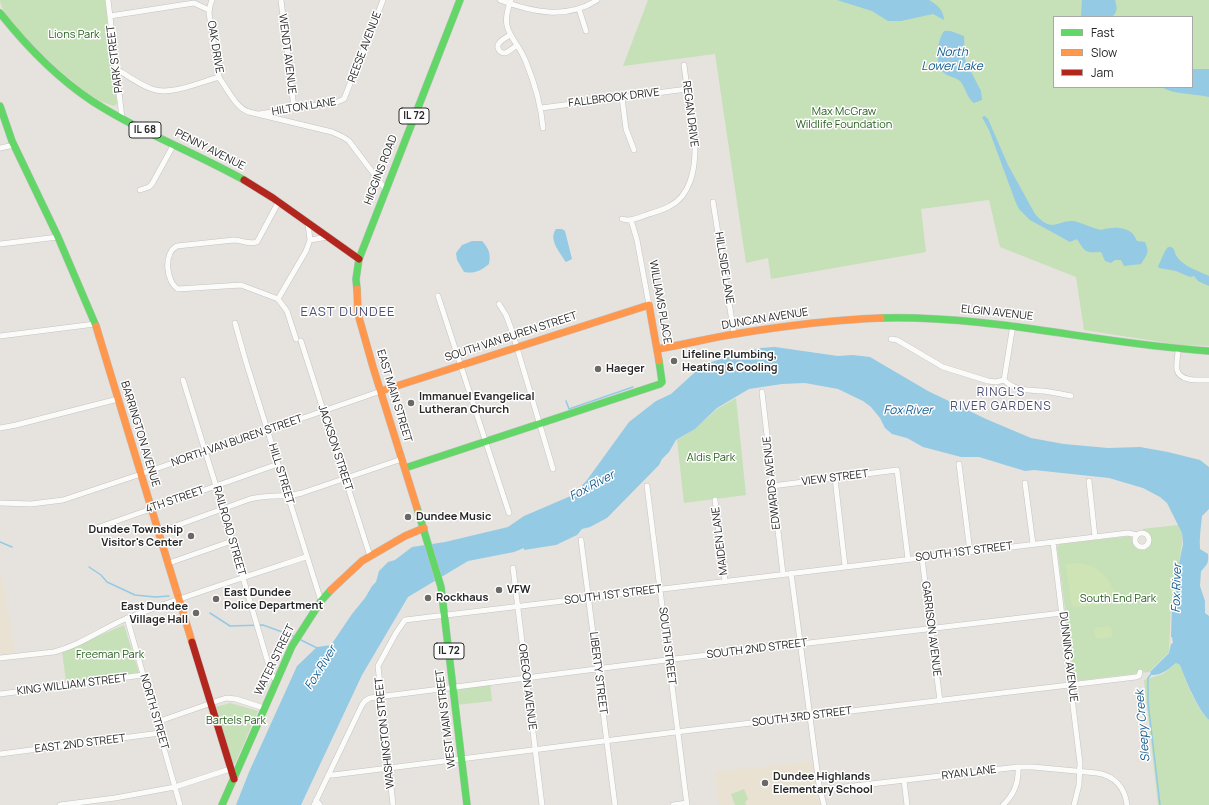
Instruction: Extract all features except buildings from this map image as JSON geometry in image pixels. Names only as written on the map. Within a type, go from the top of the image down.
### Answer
[{"type":"street","name":"PARK STREET","points":[[108,0],[122,118]]},
{"type":"street","points":[[110,16],[194,3],[209,10],[212,0]]},
{"type":"street","name":"WENDT AVENUE","points":[[281,0],[294,108]]},
{"type":"street","name":"REESE AVENUE","points":[[347,93],[383,0]]},
{"type":"street","name":"HIGGINS ROAD","points":[[359,259],[460,0]]},
{"type":"street","points":[[500,0],[534,11],[546,12],[564,12],[579,9],[597,0]]},
{"type":"street","points":[[510,2],[506,18],[507,27],[526,62],[541,108],[543,128]]},
{"type":"street","points":[[579,9],[586,31]]},
{"type":"street","name":"OAK DRIVE","points":[[209,10],[219,78],[241,108],[246,111],[343,136],[352,145],[386,190]]},
{"type":"street","name":"PENNY AVENUE","points":[[0,13],[21,38],[48,66],[93,101],[122,118],[245,180],[279,201],[308,224],[359,259]]},
{"type":"street","points":[[510,35],[500,42],[498,45],[499,50],[504,53],[516,46]]},
{"type":"street","name":"REGAN DRIVE","points":[[631,220],[668,207],[677,202],[688,187],[694,163],[695,149],[684,65]]},
{"type":"street","points":[[117,69],[146,87],[159,91],[175,90],[219,78]]},
{"type":"street","name":"FALLBROOK DRIVE","points":[[541,108],[687,89]]},
{"type":"street","name":"HILTON LANE","points":[[257,114],[341,101],[345,99],[347,93]]},
{"type":"street","points":[[622,98],[626,129],[634,150]]},
{"type":"street","name":"BARRINGTON AVENUE","points":[[0,106],[14,145],[58,237],[95,324],[234,779]]},
{"type":"street","points":[[140,190],[149,187],[152,184],[174,144]]},
{"type":"street","points":[[0,148],[14,145]]},
{"type":"street","points":[[279,201],[257,242],[249,244],[240,240],[234,240],[177,246],[174,248],[170,253],[168,266],[172,284],[178,289],[242,285],[278,299],[302,259],[310,240],[308,224]]},
{"type":"street","name":"HILLSIDE LANE","points":[[713,202],[734,334]]},
{"type":"street","points":[[622,219],[631,220]]},
{"type":"street","name":"WILLIAMS PLACE","points":[[541,424],[657,386],[662,382],[637,240],[631,220]]},
{"type":"street","points":[[0,244],[58,237]]},
{"type":"street","points":[[310,240],[328,237]]},
{"type":"street","name":"EAST MAIN STREET","points":[[359,259],[356,286],[358,314],[426,536]]},
{"type":"street","points":[[438,296],[509,513]]},
{"type":"street","name":"JACKSON STREET","points":[[278,299],[287,311],[298,340],[323,411],[370,556]]},
{"type":"street","points":[[499,304],[509,323],[541,424],[553,468]]},
{"type":"street","name":"SOUTH VAN BUREN STREET","points":[[381,391],[649,305]]},
{"type":"street","name":"DUNCAN AVENUE","points":[[657,349],[734,334],[816,322],[876,318]]},
{"type":"street","name":"ELGIN AVENUE","points":[[876,318],[950,319],[1013,325],[1178,350]]},
{"type":"street","name":"HILL STREET","points":[[235,322],[306,556],[322,601]]},
{"type":"street","points":[[0,336],[95,324]]},
{"type":"street","points":[[1004,380],[1013,325]]},
{"type":"street","points":[[891,340],[897,340],[938,364],[948,368],[988,381],[996,382],[1004,380]]},
{"type":"street","points":[[1209,352],[1178,350],[1177,369],[1180,374],[1188,379],[1209,380]]},
{"type":"street","name":"RAILROAD STREET","points":[[183,380],[206,452],[271,675],[277,679]]},
{"type":"street","points":[[1004,380],[1020,390],[1071,396]]},
{"type":"street","name":"NORTH VAN BUREN STREET","points":[[0,503],[32,504],[55,502],[206,452],[381,391]]},
{"type":"street","name":"EDWARDS AVENUE","points":[[762,392],[783,574]]},
{"type":"street","points":[[0,428],[118,399]]},
{"type":"street","points":[[405,468],[541,424]]},
{"type":"street","points":[[159,532],[264,496],[288,495],[307,492],[402,459]]},
{"type":"street","name":"4TH STREET","points":[[94,529],[278,464]]},
{"type":"street","points":[[959,464],[970,552]]},
{"type":"street","name":"VIEW STREET","points":[[772,486],[897,470],[908,559]]},
{"type":"street","points":[[835,478],[845,566]]},
{"type":"street","points":[[1088,482],[1095,537]]},
{"type":"street","points":[[1025,483],[1033,544]]},
{"type":"street","name":"SOUTH STREET","points":[[647,486],[687,804]]},
{"type":"street","name":"MAIDEN LANE","points":[[715,500],[725,581]]},
{"type":"street","name":"WATER STREET","points":[[222,805],[295,641],[322,601],[345,576],[370,556],[409,534],[424,528]]},
{"type":"street","name":"SOUTH 1ST STREET","points":[[379,662],[404,621],[845,566],[1128,533],[1137,535]]},
{"type":"street","name":"WEST MAIN STREET","points":[[426,536],[440,585],[467,805]]},
{"type":"street","name":"LIBERTY STREET","points":[[581,540],[615,805]]},
{"type":"street","points":[[169,563],[232,541]]},
{"type":"street","name":"DUNNING AVENUE","points":[[1053,542],[1081,772],[1074,805]]},
{"type":"street","points":[[0,658],[60,650],[86,640],[127,618],[306,556]]},
{"type":"street","name":"GARRISON AVENUE","points":[[922,558],[940,701]]},
{"type":"street","name":"OREGON AVENUE","points":[[512,568],[542,805]]},
{"type":"street","points":[[791,573],[819,790],[824,805]]},
{"type":"street","name":"SOUTH 2ND STREET","points":[[328,775],[362,706],[367,699],[668,660],[1062,613]]},
{"type":"street","name":"NORTH STREET","points":[[127,618],[180,805]]},
{"type":"street","name":"WASHINGTON STREET","points":[[379,662],[378,666],[381,697],[393,805]]},
{"type":"street","name":"SOUTH 3RD STREET","points":[[328,775],[1136,678],[1139,676],[1140,672]]},
{"type":"street","name":"KING WILLIAM STREET","points":[[0,694],[143,675]]},
{"type":"street","points":[[157,722],[224,699],[231,698],[264,708]]},
{"type":"street","name":"EAST 2ND STREET","points":[[0,754],[160,733]]},
{"type":"street","points":[[1003,805],[1016,786],[1018,767]]},
{"type":"street","name":"RYAN LANE","points":[[819,790],[1018,767],[1030,767],[1102,774],[1117,782],[1124,791],[1127,805]]},
{"type":"street","points":[[60,805],[115,798],[175,787],[230,769]]},
{"type":"street","points":[[320,805],[315,803],[328,775]]},
{"type":"street","points":[[904,780],[907,805]]},
{"type":"street","points":[[115,798],[116,805]]},
{"type":"street","points":[[673,805],[687,804]]},
{"type":"shaded area","points":[[0,568],[15,652],[0,654]]},
{"type":"shaded area","name":"Dundee Highlands Elementary School","points":[[812,761],[817,797],[820,805],[719,805],[715,772]]},
{"type":"green space","name":"Lions Park","points":[[0,0],[105,0],[117,104],[114,106],[100,101],[59,70],[26,38],[13,23],[3,10]]},
{"type":"green space","name":"Max McGraw Wildlife Foundation","points":[[648,0],[1209,0],[1209,346],[1180,345],[1084,330],[1076,277],[1000,247],[989,200],[921,209],[926,252],[771,279],[768,258],[746,263],[715,54],[623,66]]},
{"type":"green space","name":"Aldis Park","points":[[736,398],[746,495],[684,503],[677,440],[695,429],[717,409]]},
{"type":"green space","name":"South End Park","points":[[1178,525],[1182,533],[1182,543],[1179,564],[1179,579],[1171,603],[1169,652],[1149,672],[1075,681],[1057,547],[1060,544],[1131,536],[1136,547],[1144,550],[1150,546],[1152,539],[1149,534],[1142,529]]},
{"type":"green space","points":[[1075,563],[1091,566],[1103,574],[1112,586],[1116,602],[1077,607],[1073,606],[1071,602],[1066,564]]},
{"type":"green space","name":"Freeman Park","points":[[124,625],[139,673],[66,681],[62,652]]},
{"type":"green space","points":[[1111,626],[1112,637],[1096,639],[1094,628]]},
{"type":"green space","points":[[1176,663],[1180,665],[1196,702],[1209,720],[1209,805],[1158,805],[1144,680],[1163,674]]},
{"type":"green space","points":[[490,683],[492,701],[456,705],[453,688]]},
{"type":"green space","name":"Bartels Park","points":[[230,703],[258,711],[235,764],[232,764],[216,707]]},
{"type":"green space","points":[[744,789],[748,799],[745,802],[746,805],[735,805],[731,794]]},
{"type":"water","name":"North Lower Lake","points":[[837,0],[929,0],[937,5],[941,10],[944,20],[933,14],[901,21],[888,21],[872,11]]},
{"type":"water","points":[[1082,0],[1115,0],[1117,7],[1113,16],[1081,15]]},
{"type":"water","name":"North Lower Lake","points":[[944,31],[964,36],[965,60],[981,91],[982,100],[974,103],[970,99],[961,82],[944,73],[941,69],[938,58],[938,46]]},
{"type":"water","points":[[1193,69],[1209,69],[1209,97],[1166,90],[1163,88],[1193,88]]},
{"type":"water","points":[[985,116],[988,119],[1008,165],[1035,214],[1041,220],[1051,225],[1074,221],[1101,230],[1109,228],[1125,229],[1133,234],[1137,241],[1145,242],[1147,246],[1146,256],[1141,264],[1124,266],[1121,260],[1115,260],[1111,263],[1105,261],[1101,252],[1088,252],[1082,247],[1077,239],[1070,242],[1030,220],[1019,209],[1016,203],[989,130],[982,117]]},
{"type":"water","points":[[556,229],[562,229],[565,231],[572,259],[566,262],[554,242],[553,237]]},
{"type":"water","points":[[472,241],[482,241],[486,246],[490,254],[489,264],[471,273],[464,272],[457,260],[456,253],[462,245]]},
{"type":"water","points":[[1168,247],[1174,249],[1178,259],[1187,266],[1209,276],[1209,286],[1198,281],[1194,276],[1190,277],[1176,271],[1159,268],[1158,266]]},
{"type":"water","name":"Fox River","points":[[775,347],[838,356],[853,355],[870,357],[928,391],[986,419],[1031,438],[1064,444],[1108,448],[1140,447],[1200,460],[1209,467],[1209,509],[1202,516],[1200,541],[1200,549],[1208,554],[1208,560],[1207,564],[1201,571],[1200,586],[1205,601],[1205,613],[1209,616],[1209,720],[1196,702],[1180,665],[1176,663],[1159,674],[1152,675],[1150,672],[1169,653],[1171,644],[1173,643],[1171,637],[1172,603],[1179,580],[1179,564],[1183,544],[1182,533],[1167,503],[1160,497],[1143,488],[1109,478],[1034,470],[1025,471],[979,457],[961,457],[923,447],[907,438],[892,434],[885,428],[880,418],[871,407],[863,401],[838,389],[805,383],[782,384],[749,389],[717,408],[695,429],[676,440],[659,465],[607,518],[590,527],[582,529],[577,535],[556,545],[524,550],[524,548],[514,552],[468,561],[408,597],[362,675],[301,805],[236,805],[249,772],[297,666],[317,647],[331,645],[376,582],[379,571],[388,562],[395,560],[412,547],[445,542],[508,527],[524,516],[573,495],[587,480],[629,422],[656,401],[671,394],[704,364],[760,348]]},
{"type":"waterway","points":[[566,401],[569,409],[633,387]]},
{"type":"waterway","points":[[0,542],[12,547]]},
{"type":"waterway","points":[[89,567],[101,575],[107,582],[135,595],[155,597],[169,596]]},
{"type":"waterway","points":[[210,613],[230,626],[263,625],[296,637]]},
{"type":"waterway","points":[[299,639],[317,648]]},
{"type":"waterway","name":"Sleepy Creek","points":[[1152,673],[1148,678],[1148,702],[1160,805]]},
{"type":"traffic: fast","points":[[357,289],[356,279],[359,259],[460,0]]},
{"type":"traffic: fast","points":[[0,13],[21,38],[54,72],[92,101],[148,132],[244,180]]},
{"type":"traffic: fast","points":[[0,106],[12,141],[58,237],[96,326]]},
{"type":"traffic: fast","points":[[881,318],[922,318],[1004,325],[1127,342],[1209,351]]},
{"type":"traffic: fast","points":[[405,468],[660,384],[662,382],[659,361]]},
{"type":"traffic: fast","points":[[417,508],[441,587],[467,805]]},
{"type":"traffic: fast","points":[[222,805],[292,646],[321,601],[331,590]]},
{"type":"traffic: slow","points":[[357,289],[358,314],[417,508]]},
{"type":"traffic: slow","points":[[381,391],[649,305],[659,361]]},
{"type":"traffic: slow","points":[[657,349],[771,328],[881,318]]},
{"type":"traffic: slow","points":[[96,326],[192,642]]},
{"type":"traffic: slow","points":[[331,590],[362,561],[405,536],[424,528]]},
{"type":"traffic: jam","points":[[244,180],[273,198],[359,259]]},
{"type":"traffic: jam","points":[[192,642],[234,779]]},
{"type":"place","name":"Lifeline Plumbing, Heating & Cooling","points":[[674,361]]},
{"type":"place","name":"Haeger","points":[[598,369]]},
{"type":"place","name":"Immanuel Evangelical Lutheran Church","points":[[411,403]]},
{"type":"place","name":"Dundee Music","points":[[408,517]]},
{"type":"place","name":"Dundee Township Visitor's Center","points":[[191,536]]},
{"type":"place","name":"VFW","points":[[499,590]]},
{"type":"place","name":"Rockhaus","points":[[428,598]]},
{"type":"place","name":"East Dundee Police Department","points":[[216,599]]},
{"type":"place","name":"East Dundee Village Hall","points":[[196,613]]},
{"type":"place","name":"Dundee Highlands Elementary School","points":[[765,783]]},
{"type":"district","name":"EAST DUNDEE","points":[[348,312]]},
{"type":"district","name":"RINGL'S RIVER GARDENS","points":[[1001,400]]}]
